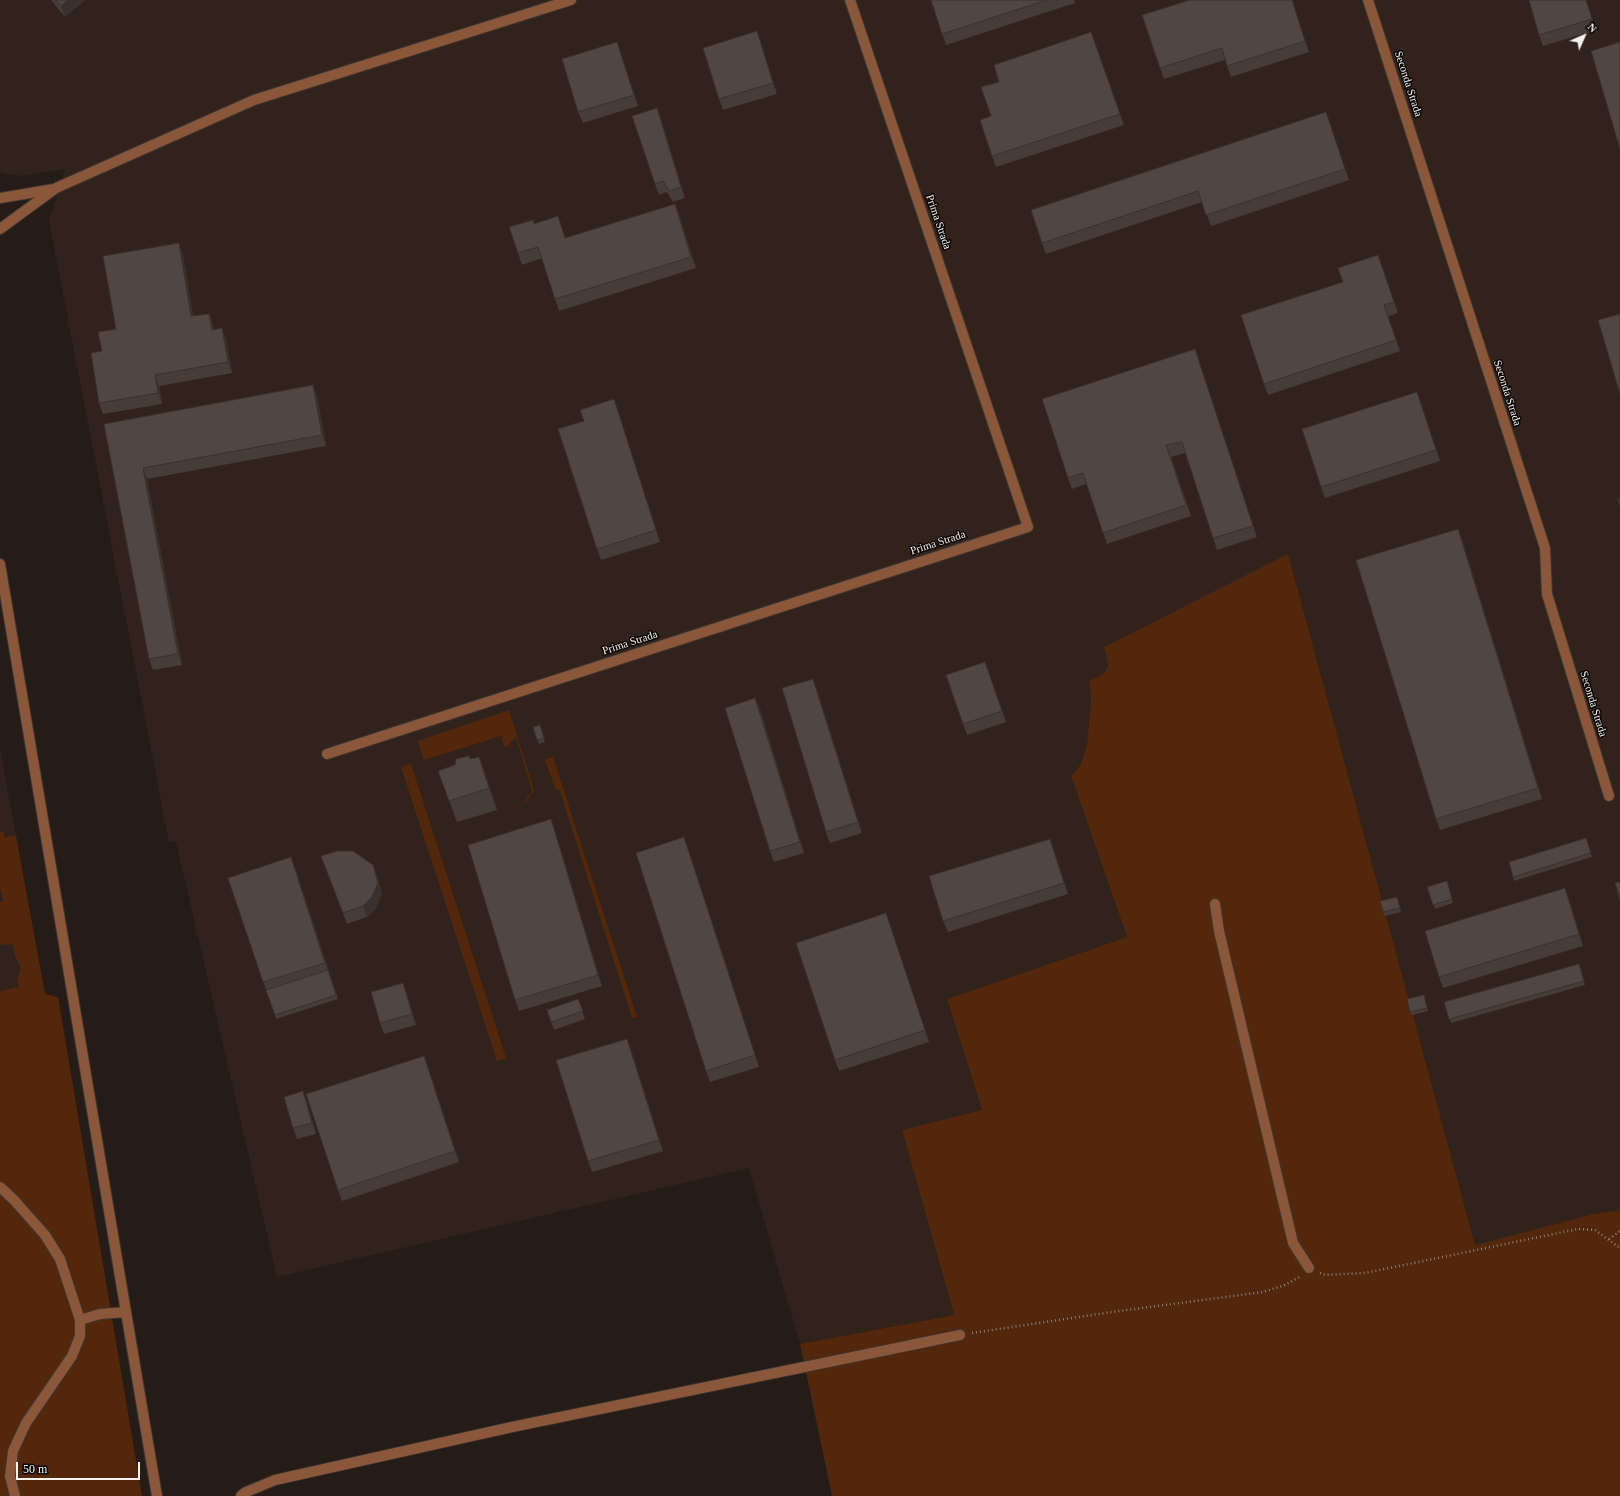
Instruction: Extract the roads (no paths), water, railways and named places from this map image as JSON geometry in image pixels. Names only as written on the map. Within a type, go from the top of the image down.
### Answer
[{"type":"street","points":[[0,229],[56,188],[254,100],[571,0]]},
{"type":"street","name":"Prima Strada","points":[[327,754],[1028,526],[850,0]]},
{"type":"street","name":"Seconda Strada","points":[[1368,0],[1545,548],[1548,594],[1609,796]]},
{"type":"street","points":[[0,198],[56,188]]},
{"type":"street","points":[[0,564],[157,1496]]},
{"type":"street","points":[[1215,904],[1219,931],[1292,1243],[1309,1268]]},
{"type":"street","points":[[0,1187],[14,1200],[45,1235],[60,1259],[80,1320],[80,1336],[72,1356],[26,1423],[13,1452],[10,1476],[15,1496]]},
{"type":"street","points":[[80,1320],[100,1314],[126,1312]]},
{"type":"street","points":[[241,1496],[246,1492],[275,1480],[512,1427],[960,1335]]}]
